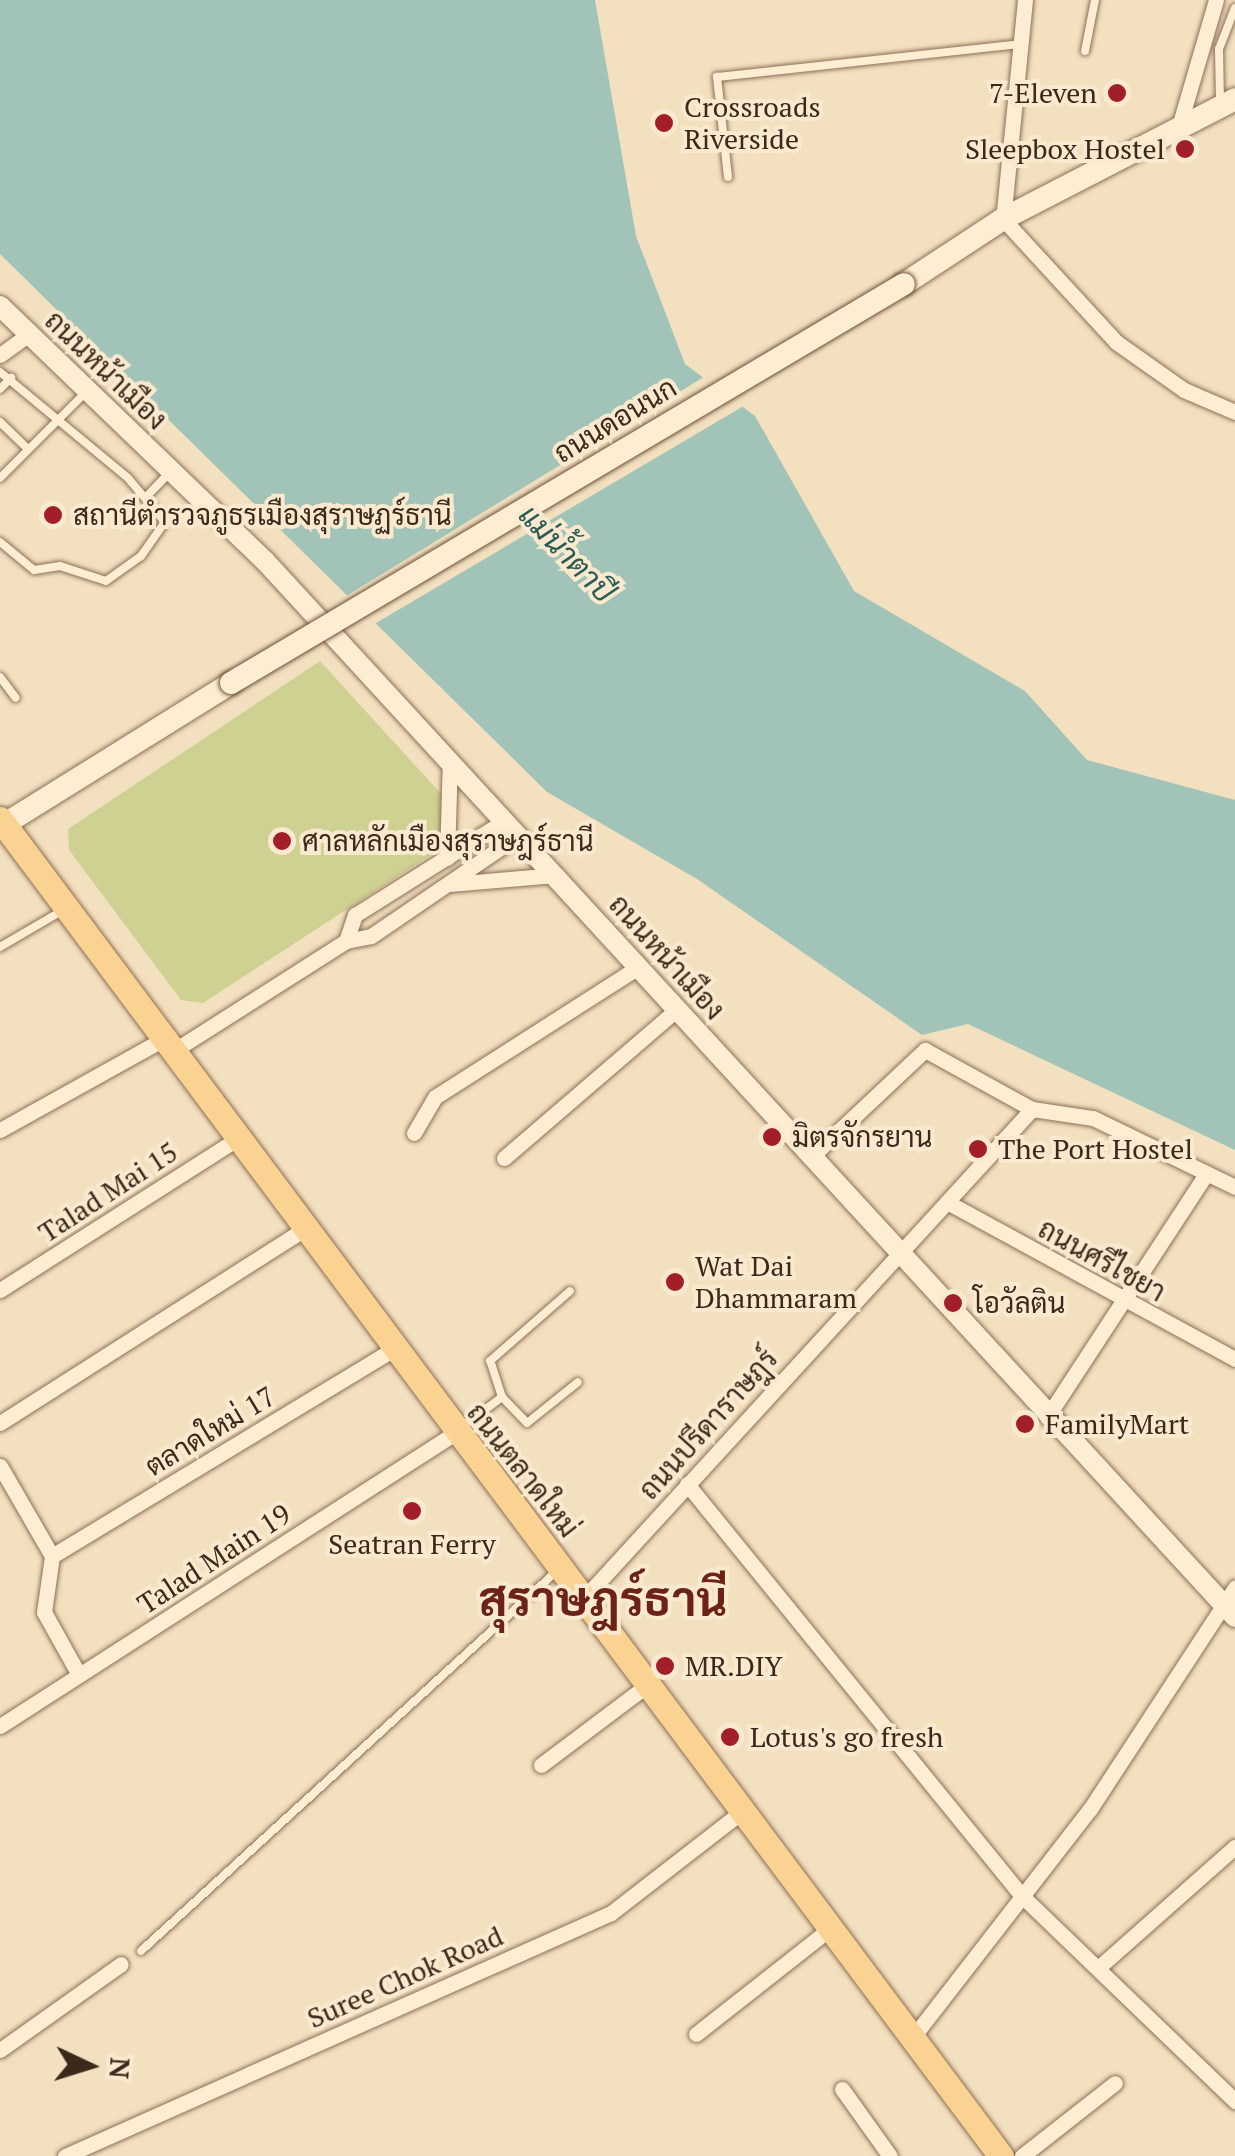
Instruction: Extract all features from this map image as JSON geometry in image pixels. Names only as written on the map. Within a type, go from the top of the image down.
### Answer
[{"type":"main road","name":"ถนนดอนนก","points":[[1,824],[230,683],[904,284],[1003,219],[1180,123],[1228,102]]},
{"type":"main road","name":"ถนนตลาดใหม่","points":[[1,824],[173,1042],[454,1433],[585,1597],[1001,2156]]},
{"type":"street","points":[[1024,0],[1003,219],[1116,342],[1166,380],[1235,412]]},
{"type":"street","points":[[1180,123],[1216,0]]},
{"type":"street","name":"ถนนหน้าเมือง","points":[[0,306],[171,471],[450,760],[1047,1417],[1231,1603]]},
{"type":"street","points":[[0,355],[30,334]]},
{"type":"street","points":[[448,858],[450,760]]},
{"type":"street","points":[[346,941],[355,915],[448,858],[512,827]]},
{"type":"street","points":[[0,1130],[173,1042],[346,941],[371,936],[447,884],[512,827]]},
{"type":"street","points":[[447,884],[557,875]]},
{"type":"street","points":[[414,1133],[435,1098],[640,966]]},
{"type":"street","points":[[504,1158],[677,1009]]},
{"type":"street","points":[[810,1158],[925,1050],[1032,1109],[1093,1118],[1235,1187]]},
{"type":"street","name":"ถนนปรีดาราษฎร์","points":[[585,1597],[1032,1109]]},
{"type":"street","name":"Talad Mai 15","points":[[0,1290],[242,1135]]},
{"type":"street","points":[[1047,1417],[1206,1174]]},
{"type":"street","name":"ถนนศรีไชยา","points":[[947,1202],[1125,1303],[1235,1358]]},
{"type":"street","points":[[0,1423],[308,1227]]},
{"type":"street","name":"ตลาดใหม่ 17","points":[[52,1556],[394,1349]]},
{"type":"street","name":"Talad Main 19","points":[[0,1726],[454,1433]]},
{"type":"street","points":[[0,1466],[6,1488],[52,1556],[44,1612],[79,1675]]},
{"type":"street","points":[[687,1484],[1022,1896],[1235,2101]]},
{"type":"street","points":[[913,2036],[1022,1896],[1231,1603]]},
{"type":"street","points":[[541,1765],[650,1684]]},
{"type":"street","name":"Suree Chok Road","points":[[65,2156],[611,1913],[745,1809]]},
{"type":"street","points":[[1098,1968],[1235,1847]]},
{"type":"street","points":[[696,2034],[832,1927]]},
{"type":"street","points":[[0,2050],[120,1964]]},
{"type":"street","points":[[1022,2156],[1115,2082]]},
{"type":"street","points":[[842,2089],[890,2156]]},
{"type":"lane","points":[[1085,50],[1096,0]]},
{"type":"lane","points":[[1228,102],[1219,49],[1235,8]]},
{"type":"lane","points":[[728,177],[716,77],[1020,44]]},
{"type":"lane","points":[[0,372],[59,417],[163,516],[162,535],[106,581],[60,566],[34,570],[0,542]]},
{"type":"lane","points":[[0,389],[11,378]]},
{"type":"lane","points":[[0,478],[88,391]]},
{"type":"lane","points":[[0,422],[28,448]]},
{"type":"lane","points":[[146,496],[171,471]]},
{"type":"lane","points":[[0,678],[16,698]]},
{"type":"lane","points":[[0,947],[68,907]]},
{"type":"lane","points":[[570,1291],[490,1361],[502,1396],[527,1423],[578,1382]]},
{"type":"lane","points":[[454,1433],[502,1396]]},
{"type":"lane","points":[[141,1951],[561,1567]]},
{"type":"green space","points":[[320,661],[443,796],[441,848],[203,1003],[181,1000],[69,850],[68,829]]},
{"type":"water","name":"แม่น้ำตาปี","points":[[0,0],[595,0],[636,236],[685,364],[755,416],[854,591],[1025,691],[1087,760],[1235,800],[1235,1150],[968,1024],[922,1035],[697,879],[547,792],[0,254]]},
{"type":"pier","points":[[707,375],[747,404],[371,626],[343,598]]},
{"type":"place","name":"7-Eleven","points":[[1117,93]]},
{"type":"place","name":"Crossroads Riverside","points":[[664,123]]},
{"type":"place","name":"Sleepbox Hostel","points":[[1185,149]]},
{"type":"place","name":"สถานีตำรวจภูธรเมืองสุราษฏร์ธานี","points":[[53,515]]},
{"type":"place","name":"ศาลหลักเมืองสุราษฎร์ธานี","points":[[282,841]]},
{"type":"place","name":"มิตรจักรยาน","points":[[772,1137]]},
{"type":"place","name":"The Port Hostel","points":[[978,1149]]},
{"type":"place","name":"Wat Dai Dhammaram","points":[[675,1282]]},
{"type":"place","name":"โอวัลติน","points":[[953,1303]]},
{"type":"place","name":"FamilyMart","points":[[1025,1424]]},
{"type":"place","name":"Seatran Ferry","points":[[412,1511]]},
{"type":"place","name":"MR.DIY","points":[[665,1666]]},
{"type":"place","name":"Lotus's go fresh","points":[[730,1737]]},
{"type":"district","name":"สุราษฎร์ธานี","points":[[603,1599]]}]
